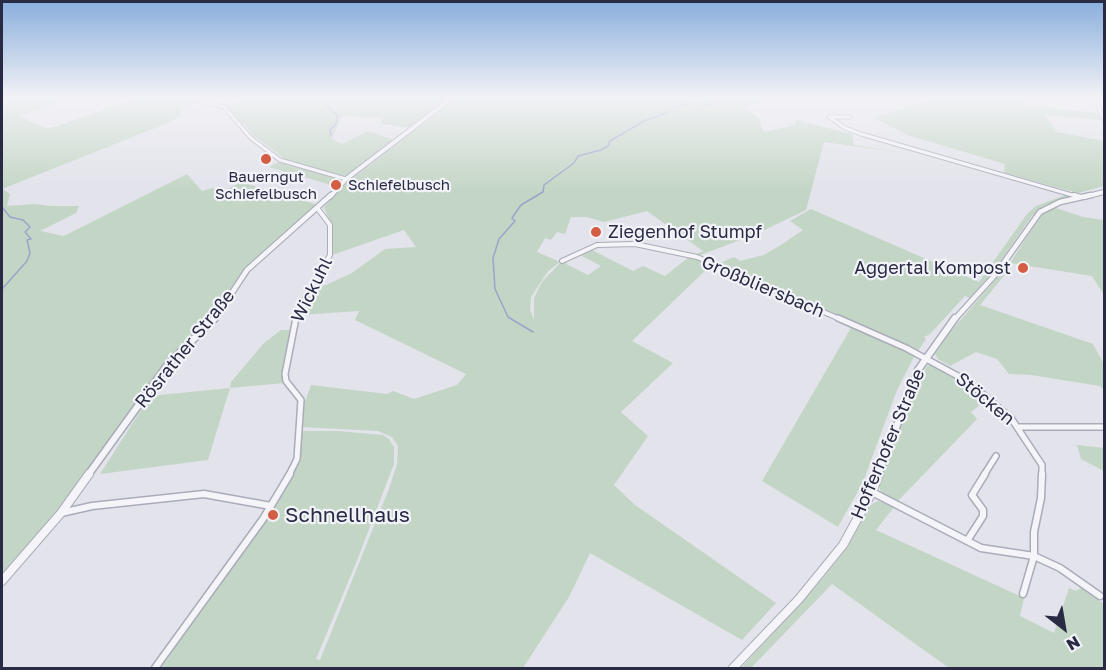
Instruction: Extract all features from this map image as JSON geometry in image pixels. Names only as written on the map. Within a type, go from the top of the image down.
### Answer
[{"type":"street","points":[[243,129],[280,160],[346,179]]},
{"type":"street","name":"Rösrather Straße","points":[[2,581],[61,513],[169,363],[213,321],[247,270],[318,209],[346,179],[411,129]]},
{"type":"street","points":[[848,129],[1082,196]]},
{"type":"street","name":"Hofferhofer Straße","points":[[733,669],[822,573],[853,529],[872,492],[909,391],[926,357],[950,324],[1004,264],[1036,216],[1056,203],[1104,192]]},
{"type":"street","name":"Wickuhl","points":[[155,669],[271,506],[297,459],[301,400],[286,381],[285,374],[295,321],[305,298],[330,255],[330,225],[318,209]]},
{"type":"street","name":"Großbliersbach","points":[[562,261],[597,245],[635,243],[697,257],[926,357]]},
{"type":"street","name":"Stöcken","points":[[926,357],[993,400],[1019,428],[1042,468],[1041,498],[1034,532],[1034,556],[1023,594]]},
{"type":"street","points":[[1019,428],[1104,426]]},
{"type":"street","points":[[967,541],[983,516],[983,510],[972,495],[996,456]]},
{"type":"street","points":[[872,492],[967,541],[998,552],[1034,556],[1060,568],[1100,596]]},
{"type":"street","points":[[61,513],[92,506],[204,494],[271,506]]},
{"type":"green space","points":[[2,129],[152,129],[2,189]]},
{"type":"green space","points":[[248,129],[336,129],[332,139],[342,144],[368,131],[394,140],[348,175],[341,176],[282,160],[284,158]]},
{"type":"green space","points":[[416,129],[763,129],[764,132],[776,129],[833,129],[852,134],[854,145],[911,154],[824,142],[806,210],[756,234],[698,256],[695,255],[703,251],[647,211],[604,222],[587,217],[571,217],[565,234],[557,232],[551,240],[545,238],[537,252],[560,262],[548,271],[531,297],[530,310],[534,320],[534,298],[542,282],[561,262],[569,258],[566,264],[588,275],[601,266],[578,254],[590,249],[633,271],[643,266],[665,276],[689,257],[711,265],[632,341],[673,363],[621,412],[648,436],[614,485],[635,505],[776,603],[742,640],[590,553],[569,597],[523,668],[159,668],[272,510],[299,459],[302,431],[383,435],[394,447],[394,464],[316,659],[320,660],[390,486],[397,464],[398,446],[392,437],[378,431],[301,427],[305,402],[311,385],[387,394],[393,391],[414,399],[457,385],[466,374],[355,320],[359,311],[300,315],[314,287],[326,285],[352,273],[385,249],[416,247],[404,230],[332,255],[333,231],[324,207],[348,182]]},
{"type":"green space","points":[[896,129],[1055,129],[1057,132],[1104,141],[1104,186],[1078,193],[1004,173],[1005,164],[907,135]]},
{"type":"green space","points":[[278,162],[336,177],[339,182],[335,186],[269,167]]},
{"type":"green space","points":[[187,174],[202,191],[212,188],[222,192],[241,182],[318,205],[246,268],[207,323],[165,362],[72,495],[2,576],[2,189],[10,194],[7,206],[34,204],[79,206],[76,213],[40,231],[64,236]]},
{"type":"green space","points":[[1071,193],[1077,195],[1043,206],[1032,216],[992,273],[970,298],[965,296],[930,334],[924,337],[926,339],[918,351],[718,264],[734,257],[740,261],[764,255],[781,245],[803,230],[790,221],[811,209],[979,282],[1027,214],[1036,206]]},
{"type":"green space","points":[[1053,207],[1083,217],[1104,220],[1104,295],[1092,276],[1010,263],[1041,215]]},
{"type":"green space","points":[[1003,271],[1007,272],[980,305],[1093,344],[1104,364],[1104,390],[1100,386],[1031,375],[1009,374],[997,359],[976,352],[950,366],[938,359],[935,354],[951,331]]},
{"type":"green space","points":[[852,326],[915,355],[897,390],[863,482],[838,527],[762,481]]},
{"type":"green space","points":[[281,330],[290,330],[282,371],[284,383],[230,388],[231,382],[264,343]]},
{"type":"green space","points":[[927,366],[946,370],[986,400],[971,412],[977,419],[896,503],[887,498],[879,485],[904,414]]},
{"type":"green space","points":[[230,388],[208,460],[100,474],[150,396]]},
{"type":"green space","points":[[1077,445],[1104,448],[1104,471],[1081,459]]},
{"type":"green space","points":[[878,501],[894,507],[876,530],[1024,598],[1020,616],[1054,633],[1069,588],[1076,591],[1081,588],[1104,604],[1104,668],[949,668],[832,584],[751,668],[741,668],[824,577],[847,548],[867,511],[872,504]]},
{"type":"waterway","points":[[331,129],[331,135]]},
{"type":"waterway","points":[[533,332],[508,317],[495,289],[493,258],[499,239],[515,221],[512,218],[521,205],[543,192],[544,185],[574,163],[578,156],[601,150],[608,146],[610,141],[630,129]]},
{"type":"waterway","points":[[2,207],[10,217],[23,220],[30,227],[25,232],[31,239],[27,240],[30,253],[27,261],[2,289]]},
{"type":"place","name":"Bauerngut Schiefelbusch","points":[[266,159]]},
{"type":"place","name":"Schiefelbusch","points":[[336,185]]},
{"type":"place","name":"Ziegenhof Stumpf","points":[[596,232]]},
{"type":"place","name":"Aggertal Kompost","points":[[1023,268]]},
{"type":"place","name":"Schnellhaus","points":[[273,515]]}]
